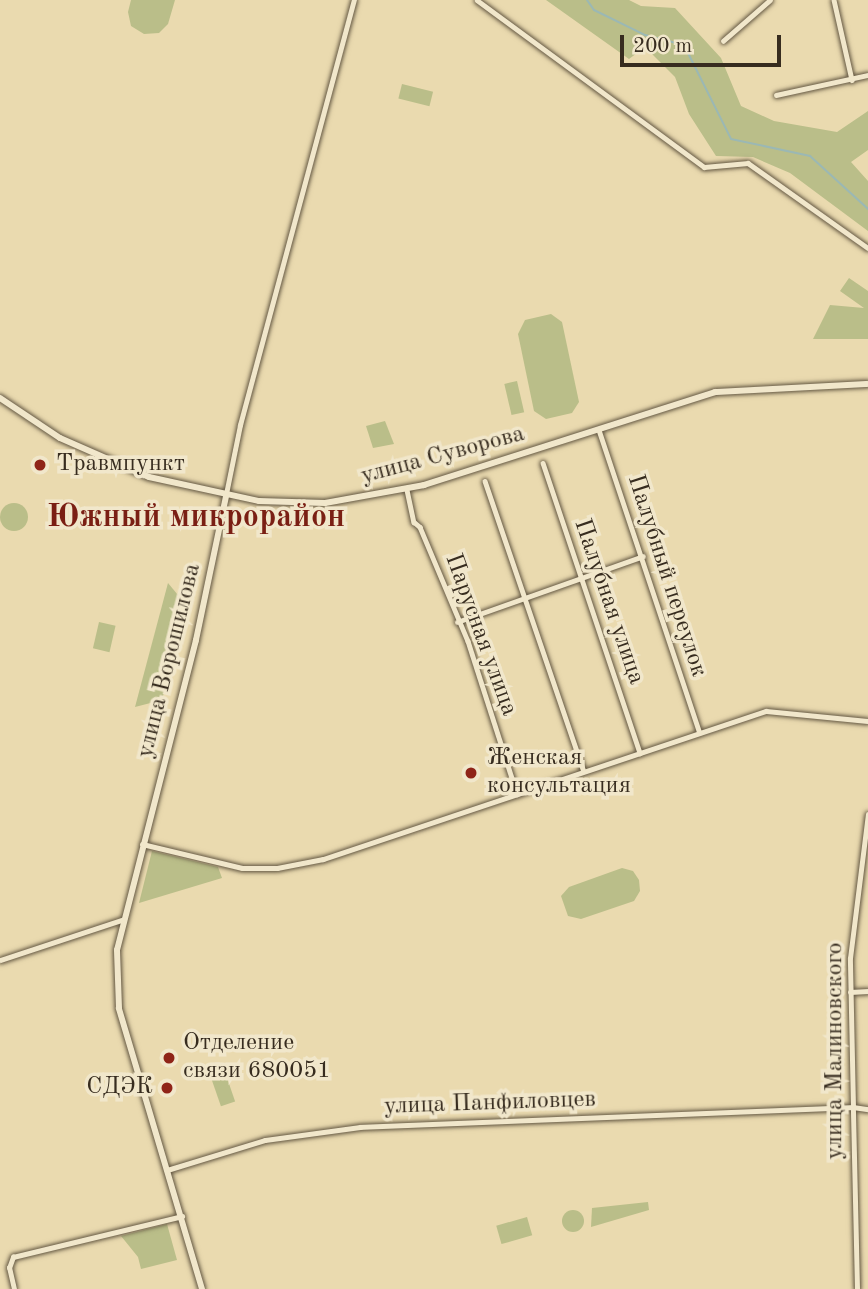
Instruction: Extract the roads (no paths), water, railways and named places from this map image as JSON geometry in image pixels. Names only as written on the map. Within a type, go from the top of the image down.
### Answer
[{"type":"main road","name":"улица Суворова","points":[[0,398],[60,438],[123,467],[226,496],[278,504],[325,503],[407,490],[715,392],[868,384]]},
{"type":"main road","name":"улица Ворошилова","points":[[202,1289],[119,1008],[117,950],[122,919],[205,604],[226,496]]},
{"type":"street","name":"улица Ворошилова","points":[[226,496],[240,425],[354,0]]},
{"type":"street","points":[[477,0],[704,167],[748,163],[868,248]]},
{"type":"street","points":[[723,41],[770,0]]},
{"type":"street","points":[[834,0],[852,80]]},
{"type":"street","points":[[776,95],[868,75]]},
{"type":"street","name":"Палубный переулок","points":[[598,430],[643,556],[700,733]]},
{"type":"street","name":"Палубная улица","points":[[543,463],[640,753]]},
{"type":"street","points":[[485,481],[584,771]]},
{"type":"street","name":"Парусная улица","points":[[407,490],[414,522],[421,527],[457,622],[468,641],[517,794]]},
{"type":"street","points":[[457,622],[643,556]]},
{"type":"street","points":[[142,844],[242,868],[277,868],[323,859],[766,711],[868,721]]},
{"type":"street","name":"улица Малиновского","points":[[857,1289],[850,992],[854,912],[868,814]]},
{"type":"street","points":[[0,960],[122,919]]},
{"type":"street","points":[[850,992],[868,991]]},
{"type":"street","points":[[853,1107],[868,1109]]},
{"type":"street","name":"улица Панфиловцев","points":[[167,1170],[265,1140],[360,1126],[853,1107]]},
{"type":"street","points":[[14,1289],[9,1268],[13,1257],[182,1216]]},
{"type":"waterway","points":[[587,0],[594,10],[645,35],[684,45],[731,139],[810,156],[868,209]]},
{"type":"place","name":"Травмпункт","points":[[40,465]]},
{"type":"place","name":"Женская консультация","points":[[471,773]]},
{"type":"place","name":"Отделение связи 680051","points":[[169,1058]]},
{"type":"place","name":"СДЭК","points":[[167,1088]]},
{"type":"district","name":"Южный микрорайон","points":[[196,518]]}]
